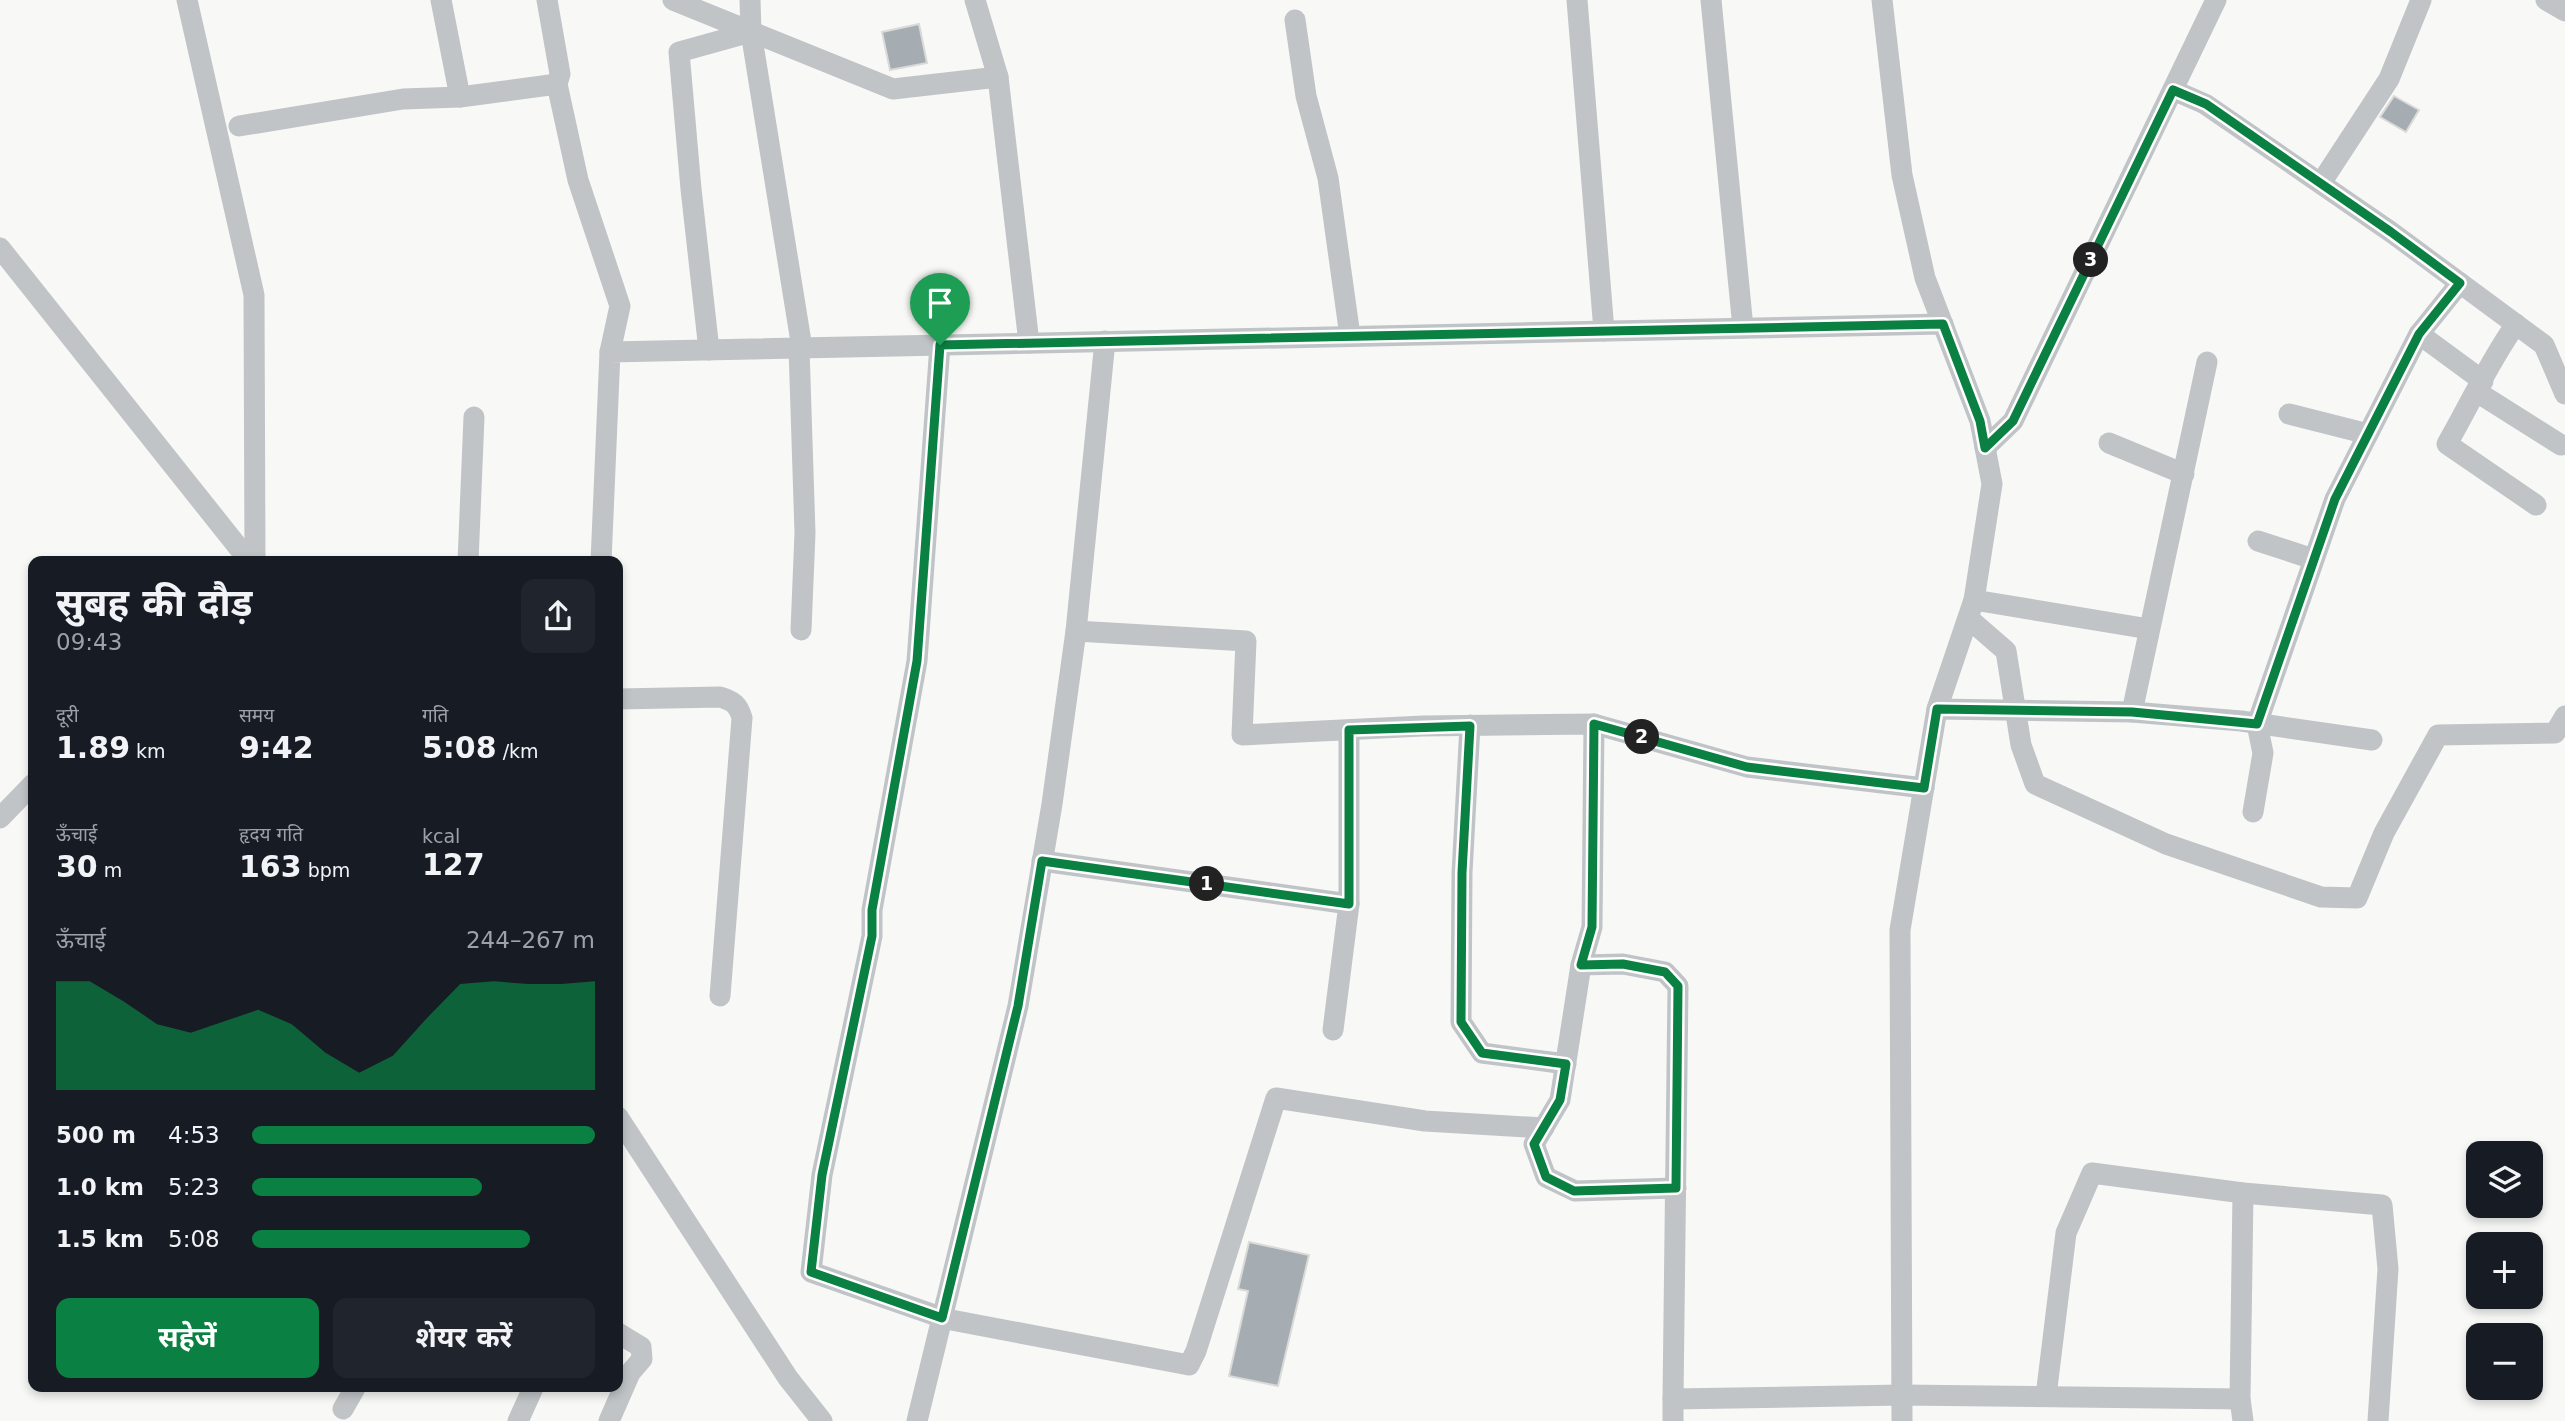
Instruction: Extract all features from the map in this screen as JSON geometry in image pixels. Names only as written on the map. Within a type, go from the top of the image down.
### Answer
[{"type":"street","points":[[187,0],[254,295],[253,556]]},
{"type":"street","points":[[441,0],[460,97]]},
{"type":"street","points":[[547,0],[560,74],[557,84],[578,180],[620,306],[610,352],[601,556]]},
{"type":"street","points":[[673,0],[893,89],[998,78]]},
{"type":"street","points":[[750,0],[751,32],[801,348],[805,533],[801,630]]},
{"type":"street","points":[[975,0],[998,78],[1029,343]]},
{"type":"street","points":[[1577,0],[1604,331]]},
{"type":"street","points":[[1711,0],[1743,328]]},
{"type":"street","points":[[1882,0],[1902,175],[1926,278],[1980,421],[1992,484],[1971,609],[1937,709],[1900,930],[1902,1421]]},
{"type":"street","points":[[1985,448],[2013,421],[2216,0]]},
{"type":"street","points":[[2321,183],[2389,79],[2421,0]]},
{"type":"street","points":[[2546,0],[2565,11]]},
{"type":"street","points":[[1295,20],[1306,96],[1328,178],[1350,336]]},
{"type":"street","points":[[709,350],[679,52],[751,32]]},
{"type":"street","points":[[239,126],[403,99],[460,97],[557,84]]},
{"type":"street","points":[[2173,90],[2206,104],[2321,183],[2544,345],[2565,394]]},
{"type":"street","points":[[0,248],[248,556]]},
{"type":"street","points":[[2253,812],[2263,753],[2257,724],[2335,499],[2419,334],[2460,283]]},
{"type":"street","points":[[610,352],[1943,324]]},
{"type":"street","points":[[2516,324],[2496,352],[2447,444],[2536,505]]},
{"type":"street","points":[[2419,334],[2480,386],[2561,445]]},
{"type":"street","points":[[917,1421],[1018,1006],[1076,631],[1105,341]]},
{"type":"street","points":[[940,345],[917,661],[872,910],[872,936],[822,1175],[811,1272],[942,1318],[1189,1364],[1196,1351],[1276,1098],[1425,1121],[1544,1128]]},
{"type":"street","points":[[2132,712],[2207,362]]},
{"type":"street","points":[[2289,414],[2368,433]]},
{"type":"street","points":[[468,556],[474,417]]},
{"type":"street","points":[[2109,443],[2184,474]]},
{"type":"street","points":[[2258,541],[2313,559]]},
{"type":"street","points":[[1971,609],[2149,629]]},
{"type":"street","points":[[1971,609],[2006,651],[2021,745],[2035,784],[2166,844],[2320,897],[2357,898],[2384,833],[2438,735],[2555,733],[2565,716]]},
{"type":"street","points":[[1076,631],[1246,642],[1242,735],[1594,724],[1747,767],[1924,788]]},
{"type":"street","points":[[623,699],[720,697],[732,700],[738,706],[742,718],[720,996]]},
{"type":"street","points":[[1937,709],[2132,712],[2257,724],[2372,740]]},
{"type":"street","points":[[1594,724],[1592,927],[1581,965],[1560,1100],[1534,1144],[1546,1177],[1574,1191],[1676,1188]]},
{"type":"street","points":[[1470,726],[1462,873],[1461,1022],[1482,1053],[1566,1064]]},
{"type":"street","points":[[1333,1030],[1349,904],[1349,730]]},
{"type":"street","points":[[0,818],[28,789]]},
{"type":"street","points":[[1042,861],[1349,904]]},
{"type":"street","points":[[1581,965],[1623,964],[1665,972],[1678,986],[1673,1421]]},
{"type":"street","points":[[623,1125],[788,1378],[822,1421]]},
{"type":"street","points":[[2046,1396],[2066,1233],[2092,1173],[2243,1193],[2382,1205],[2388,1269],[2378,1421]]},
{"type":"street","points":[[2243,1193],[2240,1399],[2243,1421]]},
{"type":"street","points":[[623,1337],[641,1347],[642,1359],[630,1373],[623,1388]]},
{"type":"street","points":[[343,1409],[353,1392]]},
{"type":"street","points":[[518,1421],[531,1392]]},
{"type":"street","points":[[608,1421],[621,1392]]},
{"type":"street","points":[[1673,1399],[1902,1395],[2240,1399]]},
{"type":"building","points":[[919,24],[927,63],[890,70],[882,32]]},
{"type":"building","points":[[2394,96],[2419,110],[2406,132],[2380,117]]},
{"type":"building","points":[[1249,1242],[1309,1255],[1278,1386],[1229,1376],[1248,1291],[1238,1289]]},
{"type":"route","points":[[2173,90],[2206,104],[2460,283],[2419,334],[2335,499],[2257,724],[2132,712],[1937,709],[1924,788],[1747,767],[1594,724],[1592,927],[1581,965],[1623,964],[1665,972],[1678,986],[1676,1188],[1574,1191],[1546,1177],[1534,1144],[1560,1100],[1566,1064],[1482,1053],[1461,1022],[1462,873],[1470,726],[1349,730],[1349,904],[1042,861],[1018,1006],[942,1318],[811,1272],[822,1175],[872,936],[872,910],[917,661],[940,345],[1943,324],[1980,421],[1985,448],[2013,421],[2173,90]]}]
